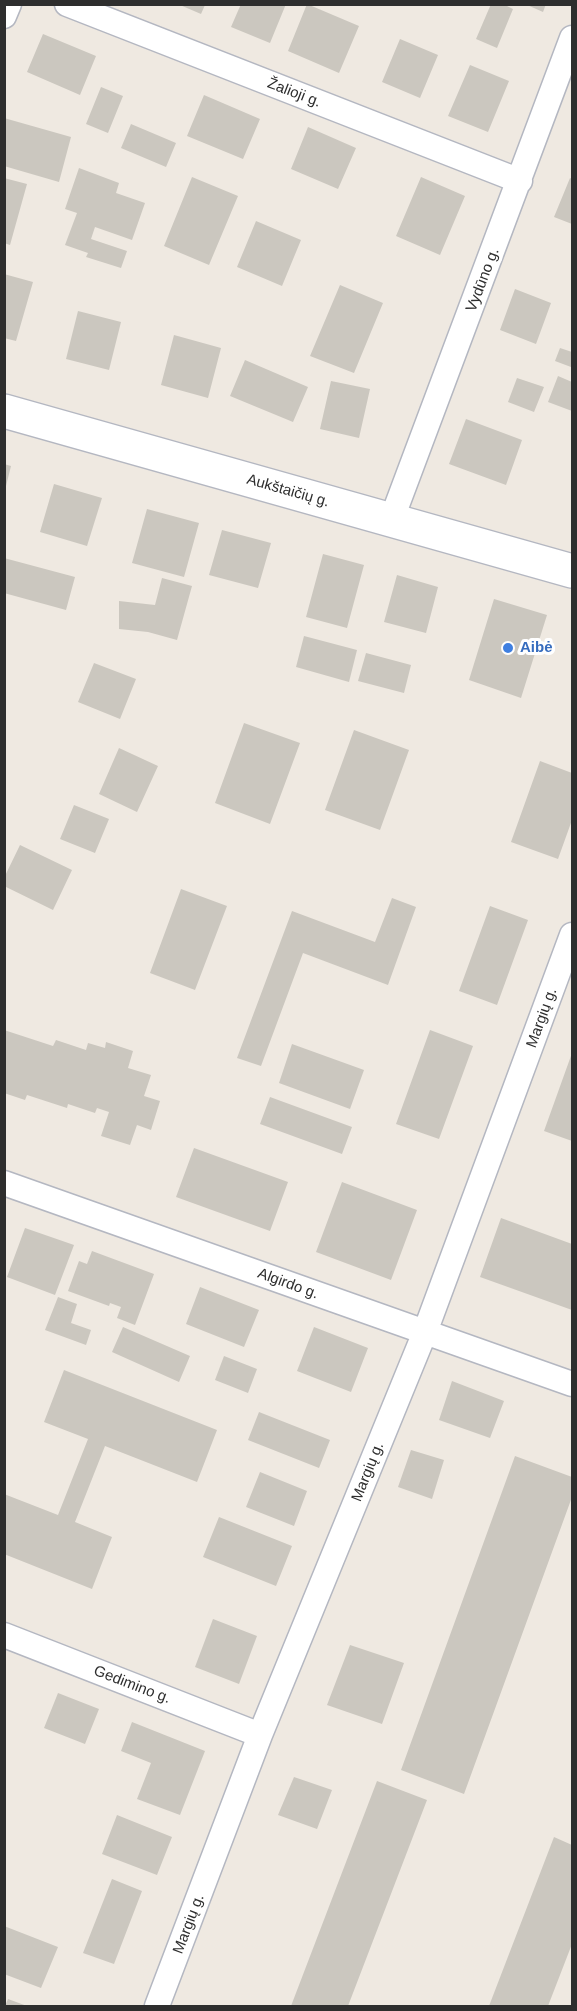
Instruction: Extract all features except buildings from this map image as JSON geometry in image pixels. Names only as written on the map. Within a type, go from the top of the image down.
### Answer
[{"type":"main road","name":"Aukštaičių g.","points":[[4,411],[573,571]]},
{"type":"street","points":[[4,16],[9,4]]},
{"type":"street","name":"Žalioji g.","points":[[67,4],[520,181]]},
{"type":"street","name":"Vydūno g.","points":[[391,520],[573,38]]},
{"type":"street","name":"Margių g.","points":[[157,2007],[260,1735],[425,1332],[573,935]]},
{"type":"street","name":"Algirdo g.","points":[[4,1183],[573,1384]]},
{"type":"street","name":"Gedimino g.","points":[[4,1635],[260,1735]]},
{"type":"place","name":"Aibė","points":[[508,648]]}]
